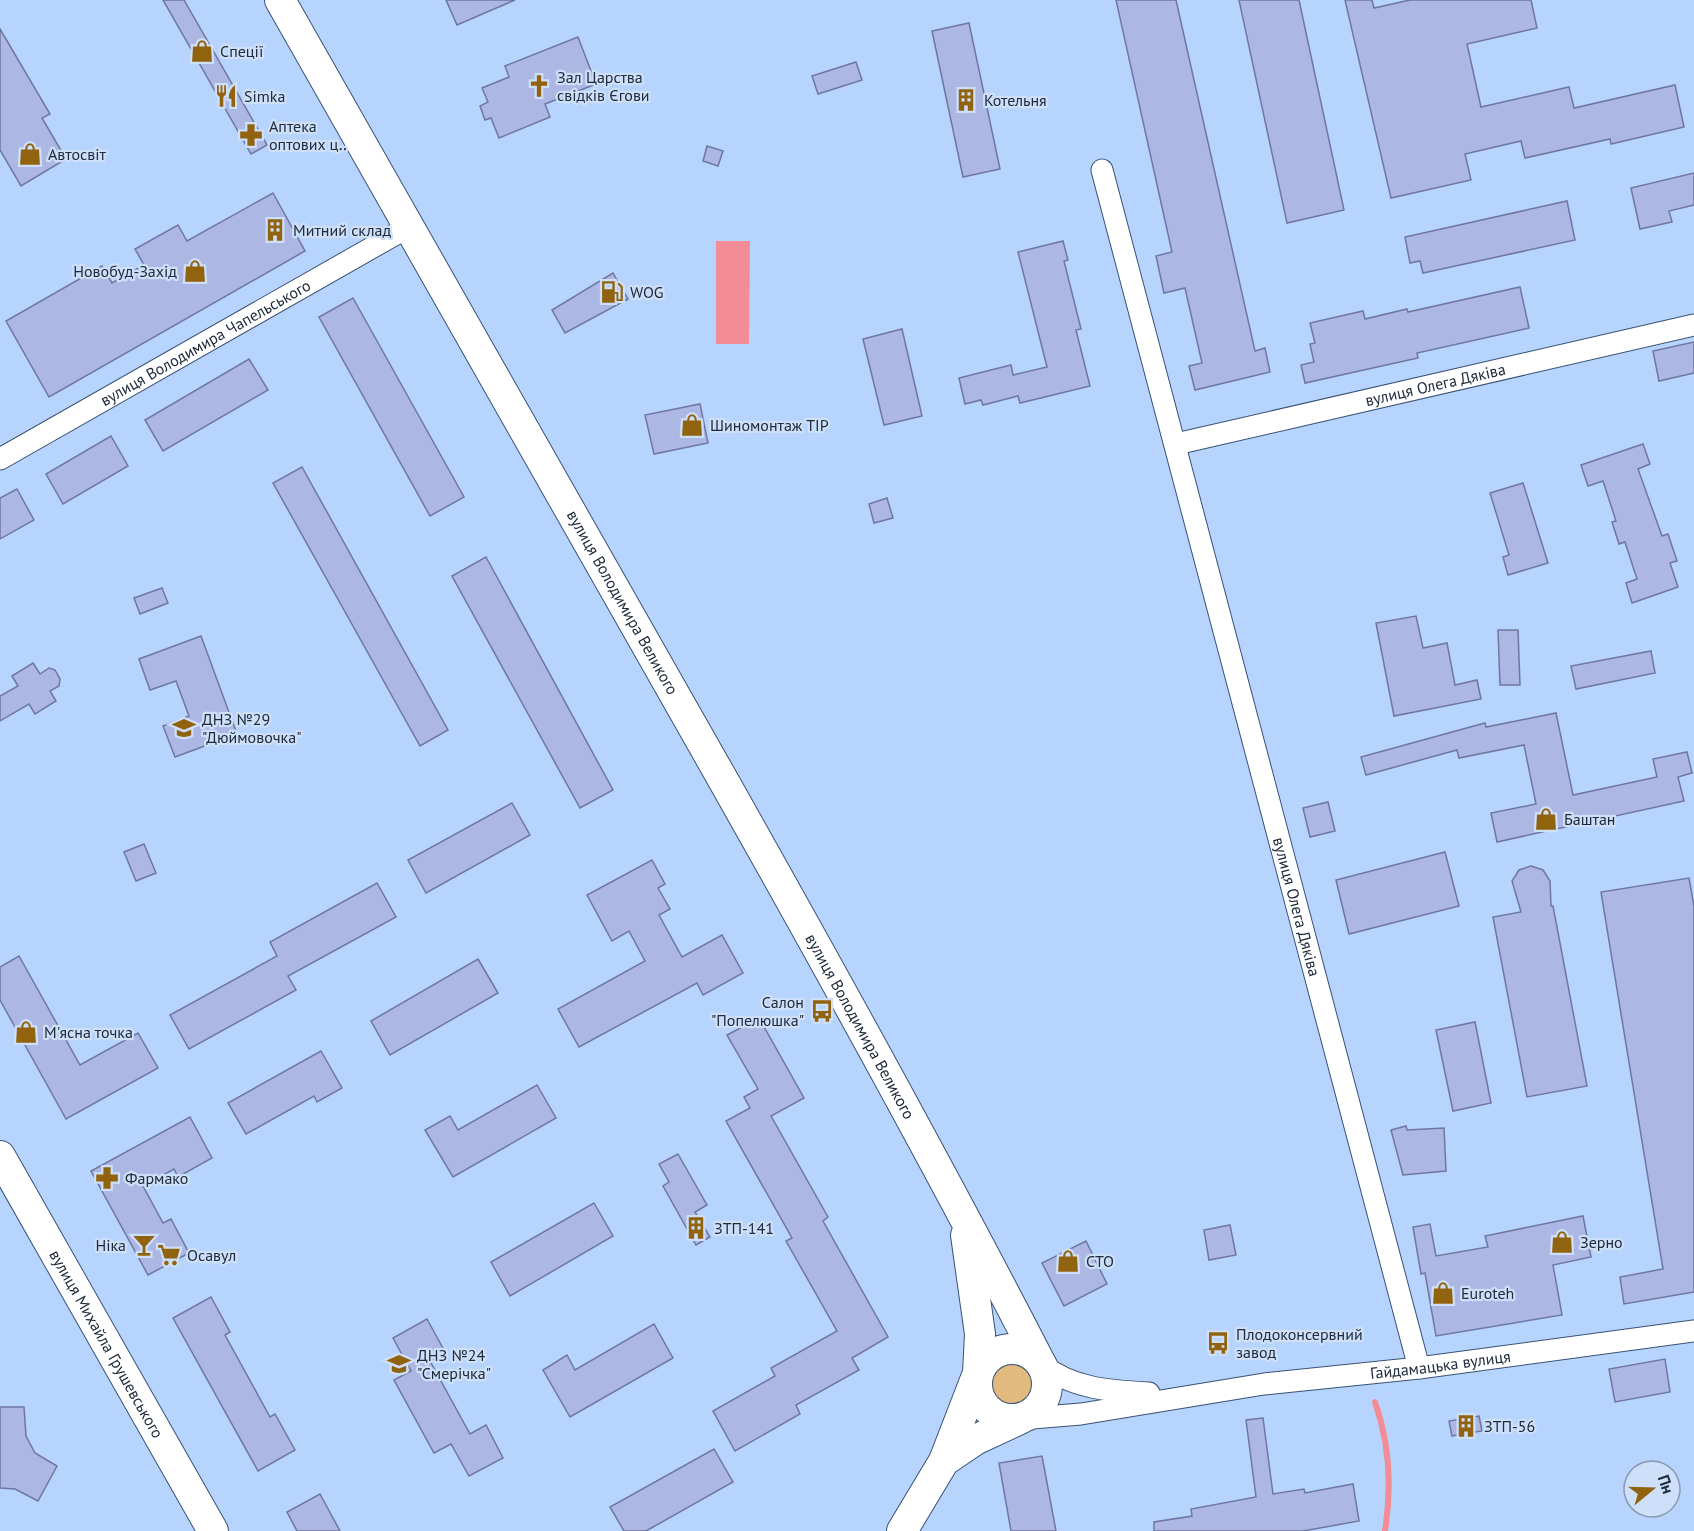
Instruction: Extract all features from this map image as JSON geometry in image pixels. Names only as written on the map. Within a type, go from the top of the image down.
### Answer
[{"type":"street","name":"вулиця Володимира Великого","points":[[280,0],[817,945],[961,1208],[1041,1364]]},
{"type":"street","name":"вулиця Олега Дяківа","points":[[1102,170],[1419,1368]]},
{"type":"street","name":"вулиця Володимира Чапельського","points":[[0,459],[410,226]]},
{"type":"street","name":"вулиця Олега Дяківа","points":[[1176,444],[1694,325]]},
{"type":"street","name":"вулиця Михайла Грушевського","points":[[0,1156],[213,1531]]},
{"type":"street","name":"вулиця Володимира Великого","points":[[902,1531],[944,1461],[978,1373],[980,1334],[961,1208]]},
{"type":"street","name":"Гайдамацька вулиця","points":[[1020,1419],[1081,1414],[1186,1396],[1694,1331]]},
{"type":"street","points":[[1005,1349],[1024,1351],[1041,1364],[1047,1382],[1046,1392],[1036,1410],[1020,1419],[998,1416],[982,1403],[978,1394],[978,1373],[988,1357],[1005,1349]]},
{"type":"street","name":"Гайдамацька вулиця","points":[[1041,1364],[1066,1380],[1102,1390],[1186,1396]]},
{"type":"street","name":"вулиця Володимира Великого","points":[[944,1461],[975,1440],[1020,1419]]},
{"type":"shaded area","points":[[716,241],[750,241],[749,344],[716,344]]},
{"type":"shaded area","points":[[1013,1362],[1029,1369],[1036,1385],[1029,1401],[1013,1408],[997,1401],[990,1385],[997,1369]]},
{"type":"building","points":[[163,0],[184,0],[267,145],[251,154]]},
{"type":"building","points":[[446,0],[515,0],[457,25]]},
{"type":"building","points":[[1116,0],[1176,0],[1255,351],[1265,348],[1270,372],[1195,390],[1189,366],[1202,363],[1185,288],[1164,293],[1156,256],[1172,252]]},
{"type":"building","points":[[1239,0],[1299,0],[1344,210],[1287,223]]},
{"type":"building","points":[[1345,0],[1372,0],[1374,8],[1410,0],[1531,0],[1537,28],[1467,44],[1481,107],[1569,87],[1574,108],[1675,85],[1684,127],[1611,144],[1610,139],[1525,158],[1521,141],[1465,154],[1471,180],[1391,198]]},
{"type":"building","name":"Котельня","points":[[969,23],[1000,169],[963,177],[932,31]]},
{"type":"building","points":[[0,29],[50,114],[42,118],[66,159],[21,186],[0,150]]},
{"type":"building","name":"Зал Царства свідків Єгови","points":[[578,37],[596,84],[545,104],[550,117],[499,138],[491,118],[485,120],[480,106],[488,102],[482,88],[509,77],[505,66]]},
{"type":"building","points":[[856,62],[862,80],[818,94],[812,76]]},
{"type":"building","points":[[707,146],[723,151],[718,166],[703,161]]},
{"type":"building","points":[[1694,173],[1694,205],[1669,211],[1672,222],[1640,229],[1631,188]]},
{"type":"building","points":[[273,193],[305,251],[49,397],[6,321],[102,266],[112,283],[144,265],[135,249],[178,225],[187,241]]},
{"type":"building","points":[[1567,201],[1575,240],[1423,273],[1420,261],[1410,263],[1405,237]]},
{"type":"building","points":[[1063,241],[1068,260],[1064,261],[1081,329],[1076,330],[1090,386],[1020,403],[1018,396],[983,405],[981,400],[965,404],[959,378],[1011,365],[1013,375],[1047,367],[1018,252]]},
{"type":"building","points":[[613,273],[628,299],[565,333],[552,310]]},
{"type":"building","points":[[1520,287],[1529,328],[1417,353],[1418,358],[1305,383],[1301,365],[1314,362],[1310,344],[1315,343],[1310,323],[1363,311],[1365,319],[1407,309],[1408,312]]},
{"type":"building","points":[[353,298],[464,497],[430,516],[319,317]]},
{"type":"building","points":[[902,329],[922,416],[884,425],[863,339]]},
{"type":"building","points":[[1694,342],[1694,373],[1659,381],[1653,351]]},
{"type":"building","points":[[249,359],[268,390],[163,451],[145,420]]},
{"type":"building","points":[[700,404],[708,443],[654,454],[645,415]]},
{"type":"building","points":[[111,436],[128,466],[63,504],[46,474]]},
{"type":"building","points":[[1643,444],[1650,464],[1638,469],[1662,536],[1668,534],[1677,561],[1670,563],[1678,587],[1632,603],[1626,583],[1637,579],[1625,542],[1619,544],[1612,522],[1616,521],[1603,481],[1588,486],[1581,465]]},
{"type":"building","points":[[302,467],[448,730],[420,746],[273,483]]},
{"type":"building","points":[[1523,483],[1548,563],[1508,575],[1503,557],[1509,555],[1490,493]]},
{"type":"building","points":[[17,489],[34,520],[0,539],[0,498]]},
{"type":"building","points":[[887,498],[893,518],[874,523],[869,504]]},
{"type":"building","points":[[486,557],[613,790],[580,808],[452,576]]},
{"type":"building","points":[[162,588],[168,603],[140,614],[134,598]]},
{"type":"building","points":[[1416,616],[1423,648],[1447,643],[1455,685],[1477,680],[1481,699],[1394,716],[1376,623]]},
{"type":"building","points":[[1498,630],[1518,630],[1520,685],[1500,685]]},
{"type":"building","name":"ДНЗ №29 \"Дюймовочка\"","points":[[201,636],[237,734],[175,757],[163,726],[189,716],[176,681],[150,690],[139,659]]},
{"type":"building","points":[[1651,651],[1655,673],[1576,689],[1571,666]]},
{"type":"building","points":[[33,663],[40,674],[49,668],[55,670],[60,679],[59,686],[50,691],[56,701],[35,714],[29,704],[0,721],[0,696],[18,686],[12,676]]},
{"type":"building","points":[[1556,713],[1573,795],[1657,777],[1653,759],[1687,752],[1692,773],[1678,777],[1684,801],[1497,842],[1491,813],[1536,804],[1524,745],[1459,758],[1457,750],[1366,775],[1361,757],[1485,723],[1486,727]]},
{"type":"building","points":[[1328,802],[1335,831],[1310,837],[1303,808]]},
{"type":"building","points":[[512,803],[530,835],[426,893],[408,860]]},
{"type":"building","points":[[144,844],[156,873],[136,881],[124,852]]},
{"type":"building","points":[[1445,852],[1459,906],[1349,934],[1336,880]]},
{"type":"building","points":[[652,860],[665,884],[658,888],[670,909],[659,915],[682,957],[722,935],[743,973],[703,995],[697,983],[579,1047],[558,1009],[645,961],[629,931],[612,941],[587,895]]},
{"type":"building","points":[[1531,866],[1543,870],[1550,881],[1551,906],[1553,906],[1587,1086],[1527,1097],[1493,917],[1521,912],[1512,881],[1519,870]]},
{"type":"building","points":[[1689,878],[1694,906],[1694,1292],[1624,1304],[1620,1277],[1663,1269],[1601,892]]},
{"type":"building","points":[[377,883],[396,917],[288,976],[296,990],[189,1049],[170,1015],[277,956],[270,942]]},
{"type":"building","points":[[19,956],[80,1065],[138,1033],[158,1068],[66,1119],[0,1000],[0,967]]},
{"type":"building","points":[[478,959],[498,993],[390,1055],[371,1021]]},
{"type":"building","points":[[759,1018],[804,1098],[771,1116],[828,1217],[823,1221],[888,1337],[852,1358],[859,1370],[796,1405],[800,1414],[735,1451],[713,1411],[775,1376],[771,1368],[837,1331],[786,1241],[792,1238],[726,1121],[750,1108],[744,1097],[758,1089],[727,1035]]},
{"type":"building","points":[[1475,1022],[1491,1103],[1453,1111],[1436,1030]]},
{"type":"building","points":[[321,1051],[342,1088],[317,1102],[314,1096],[246,1134],[228,1103]]},
{"type":"building","points":[[537,1085],[556,1118],[453,1177],[425,1130],[450,1116],[458,1130]]},
{"type":"building","points":[[190,1117],[212,1158],[178,1177],[174,1169],[143,1186],[163,1223],[171,1219],[189,1253],[148,1275],[91,1171]]},
{"type":"building","points":[[1406,1126],[1407,1130],[1444,1128],[1446,1171],[1403,1175],[1391,1130]]},
{"type":"building","points":[[678,1154],[707,1205],[695,1212],[710,1237],[696,1245],[663,1186],[669,1182],[659,1164]]},
{"type":"building","points":[[594,1203],[613,1236],[510,1296],[491,1262]]},
{"type":"building","points":[[1583,1216],[1591,1257],[1553,1265],[1562,1315],[1436,1336],[1425,1273],[1421,1274],[1413,1227],[1430,1224],[1436,1256],[1488,1247],[1485,1236]]},
{"type":"building","points":[[1230,1225],[1236,1255],[1209,1260],[1204,1230]]},
{"type":"building","points":[[1086,1241],[1107,1284],[1064,1306],[1042,1263]]},
{"type":"building","points":[[211,1297],[230,1332],[225,1335],[270,1417],[275,1414],[295,1450],[258,1471],[173,1318]]},
{"type":"building","points":[[427,1319],[445,1352],[430,1361],[470,1434],[486,1425],[503,1458],[469,1476],[451,1444],[434,1453],[394,1380],[411,1371],[393,1338]]},
{"type":"building","points":[[654,1324],[673,1358],[570,1417],[543,1370],[567,1355],[575,1370]]},
{"type":"building","points":[[1665,1359],[1670,1392],[1615,1402],[1609,1369]]},
{"type":"building","points":[[0,1407],[24,1407],[26,1436],[35,1453],[57,1466],[38,1501],[15,1489],[0,1488]]},
{"type":"building","name":"ЗТП-56","points":[[1479,1416],[1482,1431],[1452,1436],[1449,1421]]},
{"type":"building","points":[[1263,1418],[1273,1494],[1304,1489],[1305,1493],[1353,1484],[1359,1521],[1303,1531],[1154,1531],[1154,1522],[1192,1516],[1191,1509],[1256,1497],[1246,1420]]},
{"type":"building","points":[[714,1449],[733,1482],[646,1531],[624,1531],[610,1507]]},
{"type":"building","points":[[1042,1456],[1056,1531],[1011,1531],[999,1463]]},
{"type":"building","points":[[320,1494],[340,1531],[297,1531],[287,1512]]},
{"type":"waterway","points":[[1375,1402],[1387,1450],[1389,1482],[1385,1531]]},
{"type":"place","name":"Спеції","points":[[202,51]]},
{"type":"place","name":"Зал Царства свідків Єгови","points":[[539,86]]},
{"type":"place","name":"Simka","points":[[226,96]]},
{"type":"place","name":"Котельня","points":[[966,100]]},
{"type":"place","name":"Аптека оптових ц‥","points":[[251,135]]},
{"type":"place","name":"Автосвіт","points":[[30,154]]},
{"type":"place","name":"Митний склад","points":[[275,230]]},
{"type":"place","name":"Новобуд-Захід","points":[[195,271]]},
{"type":"place","name":"WOG","points":[[612,292]]},
{"type":"place","name":"Шиномонтаж ТІР","points":[[692,425]]},
{"type":"place","name":"ДНЗ №29 \"Дюймовочка\"","points":[[184,728]]},
{"type":"place","name":"Баштан","points":[[1546,819]]},
{"type":"place","name":"Салон \"Попелюшка\"","points":[[822,1011]]},
{"type":"place","name":"М'ясна точка","points":[[26,1032]]},
{"type":"place","name":"Фармако","points":[[107,1178]]},
{"type":"place","name":"ЗТП-141","points":[[696,1228]]},
{"type":"place","name":"Зерно","points":[[1562,1242]]},
{"type":"place","name":"Ніка","points":[[144,1245]]},
{"type":"place","name":"Осавул","points":[[169,1255]]},
{"type":"place","name":"СТО","points":[[1068,1261]]},
{"type":"place","name":"Euroteh","points":[[1443,1293]]},
{"type":"place","name":"Плодоконсервний завод","points":[[1218,1343]]},
{"type":"place","name":"ДНЗ №24 \"Смерічка\"","points":[[399,1364]]},
{"type":"place","name":"ЗТП-56","points":[[1466,1426]]}]
